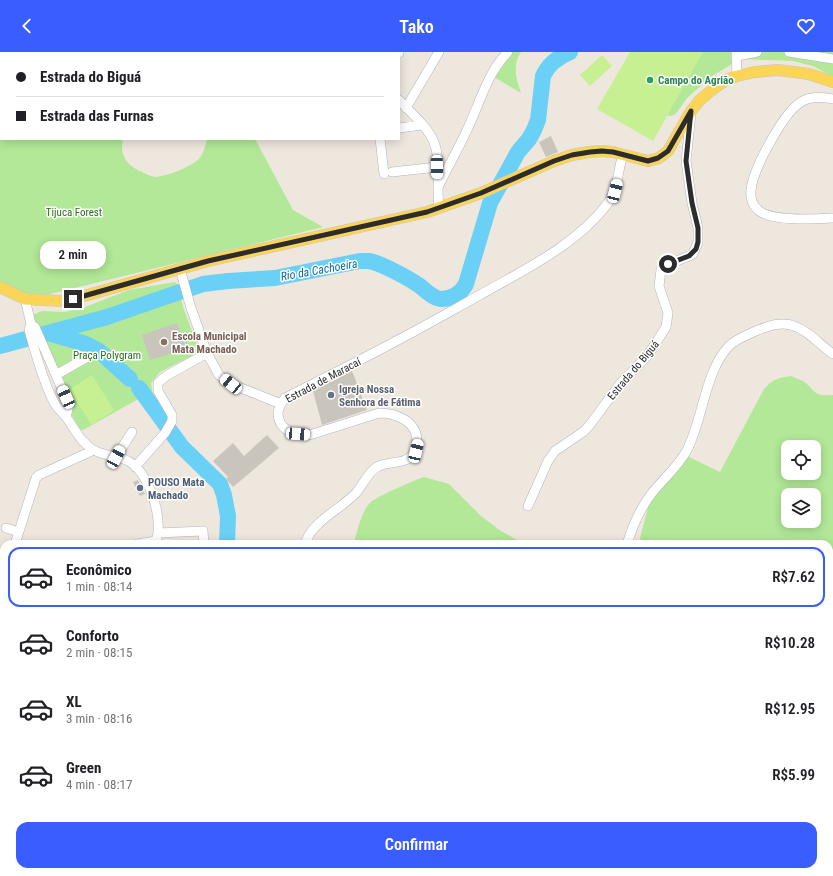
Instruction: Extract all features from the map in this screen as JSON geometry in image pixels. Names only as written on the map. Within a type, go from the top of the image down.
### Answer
[{"type":"main road","points":[[0,287],[25,299],[62,301],[180,269],[427,212],[481,193],[554,161],[572,155],[602,151],[648,161],[662,156],[668,151],[691,111],[706,94],[726,80],[755,72],[786,70],[809,74],[833,82]]},
{"type":"street","points":[[406,108],[439,52]]},
{"type":"street","points":[[438,187],[467,130],[490,76],[499,61],[508,52]]},
{"type":"street","points":[[737,76],[737,54],[757,52]]},
{"type":"street","points":[[789,52],[833,59]]},
{"type":"street","points":[[833,99],[811,98],[800,102],[788,113],[775,133],[757,171],[751,191],[751,201],[758,210],[772,216],[802,219],[833,218]]},
{"type":"street","points":[[400,101],[422,125],[433,140],[436,152],[439,208]]},
{"type":"street","name":"Estrada do Biguá","points":[[528,506],[548,461],[555,451],[590,426],[620,384],[648,355],[666,327],[668,313],[659,286],[661,270],[664,266],[692,254],[698,242],[698,228],[692,203],[686,161],[691,111]]},
{"type":"street","points":[[400,128],[422,125]]},
{"type":"street","points":[[380,140],[388,173],[437,167]]},
{"type":"street","name":"Estrada de Maracaí","points":[[307,540],[310,533],[356,493],[376,468],[407,460],[416,451],[418,443],[417,434],[412,426],[405,420],[388,413],[379,413],[308,435],[298,434],[291,432],[281,424],[278,414],[281,404],[285,398],[399,340],[538,262],[569,240],[590,222],[608,202],[615,191],[619,176],[620,164],[624,155]]},
{"type":"street","points":[[180,269],[191,308],[207,353],[219,375],[231,384],[281,404]]},
{"type":"street","points":[[25,299],[53,400],[87,446],[94,450],[127,461],[135,466],[144,476],[152,494],[156,511],[155,540],[203,537]]},
{"type":"street","points":[[628,540],[638,514],[652,492],[673,470],[688,448],[716,366],[730,346],[739,338],[748,334],[781,324],[793,325],[807,332],[822,347],[833,354]]},
{"type":"street","points":[[36,339],[56,375],[69,405],[66,416]]},
{"type":"street","points":[[135,466],[165,433],[171,423],[172,415],[158,391],[158,383],[166,376],[207,353]]},
{"type":"street","points":[[56,375],[89,356]]},
{"type":"street","points":[[116,457],[132,432]]},
{"type":"street","points":[[16,540],[36,478],[39,475],[94,450]]},
{"type":"street","points":[[6,528],[19,532]]},
{"type":"green space","points":[[508,52],[521,52],[516,62],[516,77],[521,93],[491,75]]},
{"type":"green space","name":"Campo do Agrião","points":[[630,52],[703,52],[653,141],[597,109]]},
{"type":"green space","points":[[701,52],[833,52],[833,77],[813,66],[793,61],[740,59],[712,76],[687,98],[674,115],[668,116],[669,111]]},
{"type":"green space","points":[[602,55],[612,66],[590,86],[580,75]]},
{"type":"green space","name":"Tijuca Forest","points":[[0,140],[123,140],[123,155],[128,163],[137,170],[148,175],[159,177],[184,168],[199,159],[202,155],[207,140],[256,140],[293,210],[323,227],[22,301],[0,289]]},
{"type":"green space","name":"Praça Polygram","points":[[175,282],[177,284],[184,310],[200,352],[160,372],[151,383],[153,395],[168,421],[163,430],[140,398],[83,430],[80,429],[71,414],[72,408],[33,315],[42,311],[65,312],[85,307],[129,290]]},
{"type":"green space","points":[[92,375],[114,410],[92,425],[69,390]]},
{"type":"green space","points":[[791,376],[803,381],[818,394],[833,395],[833,540],[640,540],[651,497],[687,456],[720,472],[764,389],[779,378]]},
{"type":"green space","points":[[424,477],[449,484],[481,516],[501,531],[517,540],[355,540],[364,512],[370,503],[373,500]]},
{"type":"building","points":[[551,136],[558,152],[546,157],[539,142]]},
{"type":"building","name":"Escola Municipal Mata Machado","points":[[177,323],[186,349],[150,360],[142,335]]},
{"type":"building","name":"Igreja Nossa Senhora de Fátima","points":[[352,371],[367,410],[322,425],[313,391]]},
{"type":"building","points":[[267,435],[279,448],[233,487],[226,479],[228,477],[213,461],[233,443],[244,456]]},
{"type":"building","name":"POUSO Mata Machado","points":[[138,480],[145,494],[140,496],[133,482]]},
{"type":"waterway","name":"Rio da Cachoeira","points":[[0,346],[107,317],[203,284],[275,278],[360,261],[374,262],[388,268],[420,286],[435,297],[441,299],[453,297],[459,293],[466,284],[490,203],[518,152],[529,139],[534,130],[538,120],[543,76],[554,61],[570,52]]},
{"type":"waterway","points":[[48,333],[86,344],[99,351],[130,379]]},
{"type":"waterway","points":[[139,388],[182,447],[220,484],[224,495],[228,516],[227,540]]},
{"type":"place","name":"Campo do Agrião","points":[[650,80]]},
{"type":"place","name":"Escola Municipal Mata Machado","points":[[164,342]]},
{"type":"place","name":"Igreja Nossa Senhora de Fátima","points":[[331,395]]},
{"type":"place","name":"POUSO Mata Machado","points":[[140,488]]},
{"type":"route","points":[[73,299],[208,261],[427,212],[481,193],[554,161],[572,155],[602,151],[636,157],[648,161],[658,158],[668,151],[691,111],[686,161],[692,203],[699,236],[696,249],[692,254],[668,264]]}]
